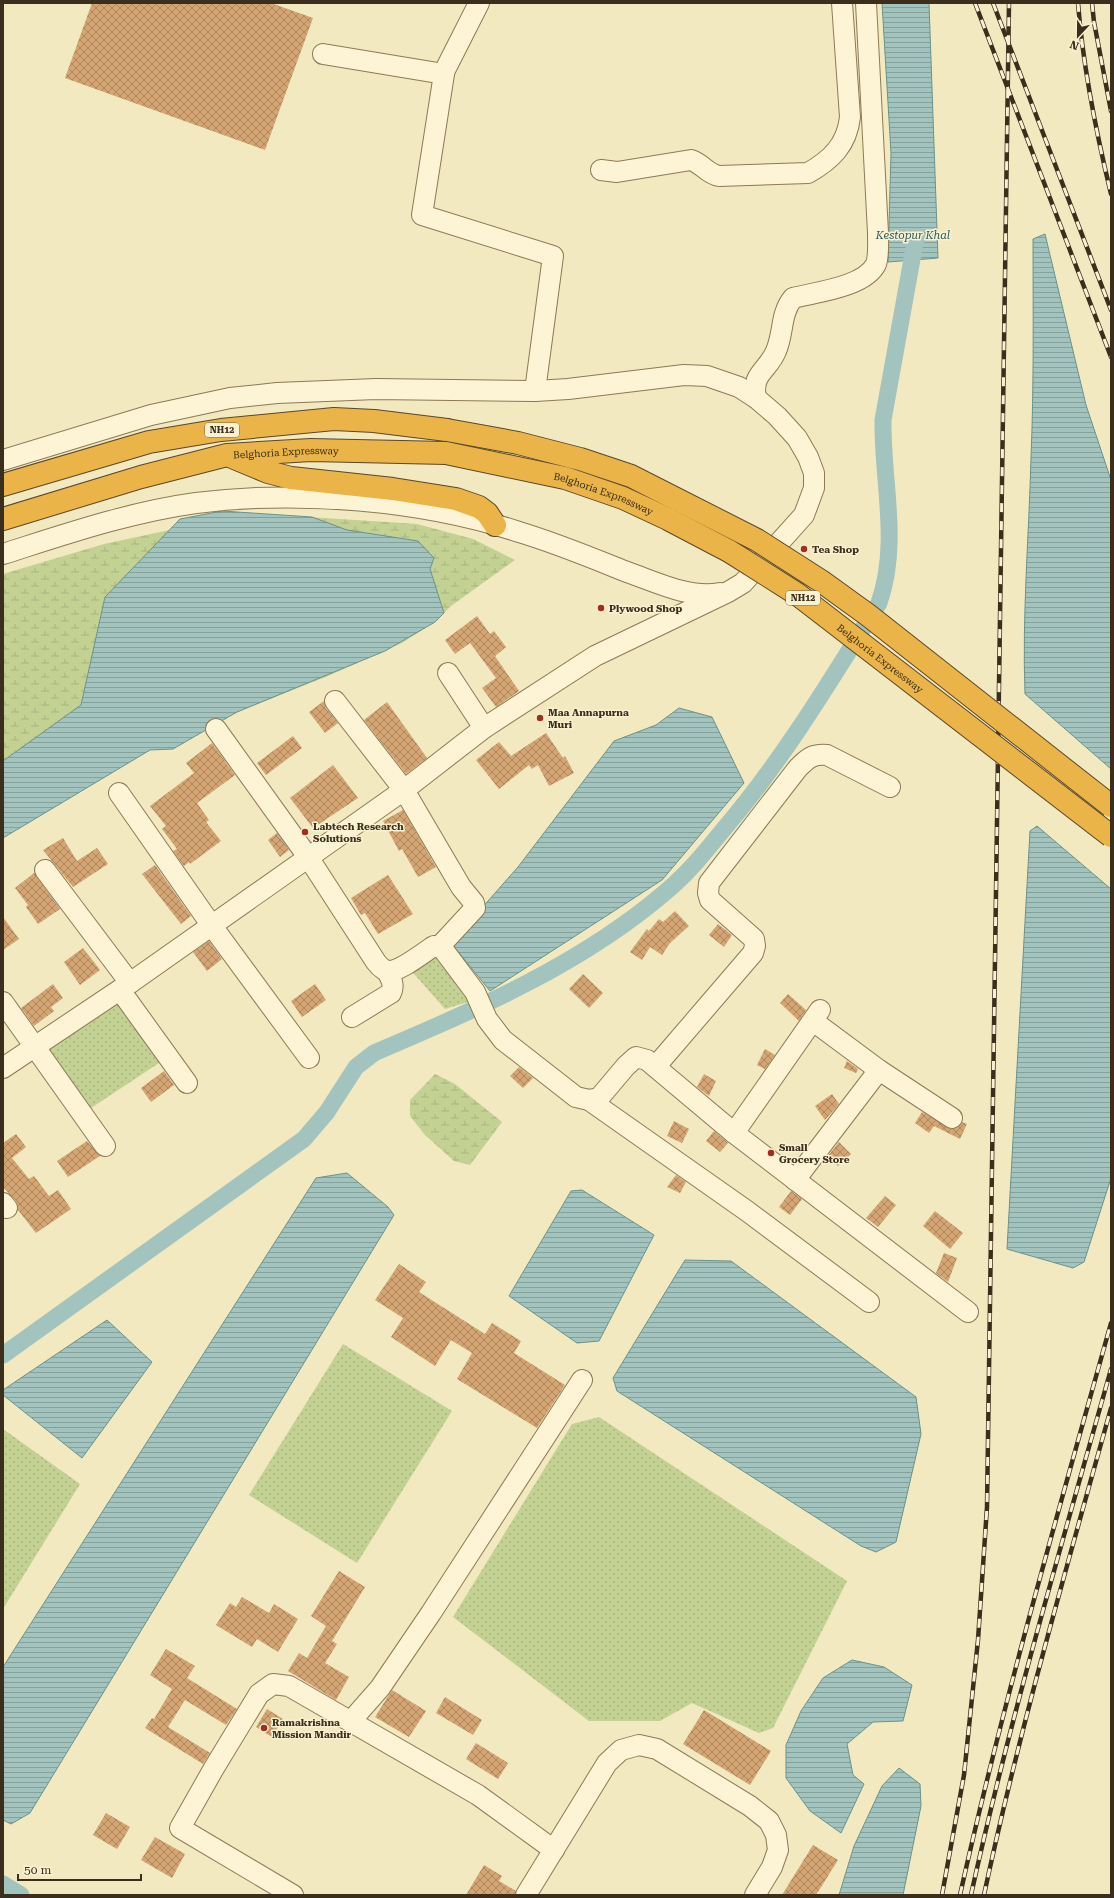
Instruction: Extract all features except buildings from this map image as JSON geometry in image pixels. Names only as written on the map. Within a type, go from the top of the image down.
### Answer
[{"type":"highway","name":"NH12","points":[[3,485],[149,442],[221,430],[334,419],[374,421],[447,430],[525,445],[580,459],[631,476],[757,540],[821,581],[868,615],[1111,806]]},
{"type":"highway","name":"Belghoria Expressway","points":[[3,518],[142,477],[227,456],[311,450],[446,453],[565,478],[616,495],[668,518],[729,551],[798,594],[1111,836]]},
{"type":"highway","points":[[227,456],[268,472],[291,478],[393,489],[456,500],[479,507],[487,513],[495,525]]},
{"type":"street","points":[[479,3],[443,74],[422,215],[553,256],[536,391]]},
{"type":"street","points":[[601,170],[617,172],[691,160],[699,162],[711,175],[719,176],[808,173],[821,166],[834,155],[843,143],[849,130],[850,117],[842,3]]},
{"type":"street","points":[[756,398],[754,388],[757,379],[776,352],[783,317],[787,305],[793,298],[866,277],[876,263],[878,233],[866,3]]},
{"type":"street","points":[[323,54],[443,74]]},
{"type":"street","points":[[3,460],[151,415],[230,398],[277,393],[376,389],[568,390],[684,375],[707,376],[724,381],[739,387],[756,398],[797,438],[808,457],[814,473],[814,488],[804,515],[743,583],[728,592],[594,656],[484,728],[404,790],[212,926],[125,987],[3,1068]]},
{"type":"street","points":[[3,554],[86,527],[195,503],[242,498],[304,498],[378,504],[425,510],[495,525],[543,540],[675,589],[701,594],[728,592]]},
{"type":"street","points":[[448,673],[484,728]]},
{"type":"street","points":[[335,701],[404,790],[461,887],[474,902],[475,908],[439,947]]},
{"type":"street","points":[[216,730],[308,857],[376,962],[387,971],[393,983],[391,993],[352,1017]]},
{"type":"street","points":[[656,1066],[753,953],[755,946],[754,939],[710,900],[708,893],[709,883],[798,768],[809,756],[817,754],[826,755],[890,787]]},
{"type":"street","points":[[119,793],[212,926],[309,1058]]},
{"type":"street","points":[[45,870],[125,987],[187,1083]]},
{"type":"street","points":[[387,971],[396,970],[434,946],[439,947],[448,954],[474,992],[487,1019],[503,1040],[576,1097],[589,1100],[747,1212],[869,1302]]},
{"type":"street","points":[[3,1002],[105,1146]]},
{"type":"street","points":[[734,1133],[816,1016],[878,1070],[952,1118]]},
{"type":"street","points":[[589,1100],[599,1098],[631,1061],[646,1060],[656,1066],[734,1133],[968,1312]]},
{"type":"street","points":[[795,1180],[878,1070]]},
{"type":"street","points":[[351,1721],[380,1688],[582,1380]]},
{"type":"street","points":[[293,1895],[180,1828],[259,1694],[273,1684],[290,1686],[478,1795],[554,1850]]},
{"type":"street","points":[[526,1895],[607,1763],[621,1750],[639,1745],[658,1749],[750,1806],[769,1821],[776,1835],[778,1850],[772,1867],[756,1895]]},
{"type":"green space","points":[[263,514],[417,524],[473,539],[515,560],[451,606],[435,622],[402,643],[328,676],[238,712],[152,749],[29,821],[3,838],[3,574],[104,544],[202,523]]},
{"type":"green space","points":[[436,952],[474,1000],[445,1009],[408,967]]},
{"type":"green space","points":[[118,1001],[159,1063],[88,1110],[46,1049]]},
{"type":"green space","points":[[435,1074],[455,1084],[502,1122],[470,1165],[454,1161],[425,1135],[410,1116],[410,1100]]},
{"type":"green space","points":[[343,1344],[452,1411],[357,1563],[249,1495]]},
{"type":"green space","points":[[599,1417],[847,1581],[773,1728],[759,1733],[692,1703],[660,1721],[589,1721],[453,1617],[572,1424]]},
{"type":"green space","points":[[3,1429],[80,1484],[3,1609]]},
{"type":"water","name":"Kestopur Khal","points":[[882,3],[929,3],[938,258],[888,262],[891,153]]},
{"type":"water","points":[[1045,234],[1086,405],[1111,480],[1111,769],[1025,694],[1025,605],[1033,403],[1033,239]]},
{"type":"water","points":[[222,511],[312,517],[347,530],[418,541],[434,558],[430,569],[444,613],[435,622],[385,651],[237,712],[173,749],[150,750],[3,838],[3,761],[81,705],[105,597],[180,519]]},
{"type":"water","points":[[679,708],[712,717],[744,783],[662,880],[490,991],[451,943],[518,867],[614,741],[656,725]]},
{"type":"water","points":[[1037,826],[1111,889],[1111,1178],[1084,1262],[1073,1268],[1007,1249],[1030,831]]},
{"type":"water","points":[[347,1173],[388,1207],[394,1215],[30,1813],[11,1824],[3,1820],[3,1667],[316,1178]]},
{"type":"water","points":[[582,1190],[654,1235],[599,1341],[577,1343],[509,1296],[571,1191]]},
{"type":"water","points":[[685,1260],[731,1261],[916,1397],[921,1434],[896,1542],[876,1552],[861,1546],[617,1391],[613,1378]]},
{"type":"water","points":[[107,1320],[152,1362],[82,1458],[3,1395],[3,1390]]},
{"type":"water","points":[[852,1660],[884,1667],[912,1685],[903,1721],[873,1722],[847,1744],[853,1775],[864,1784],[841,1833],[810,1811],[786,1778],[786,1745],[801,1711],[823,1678]]},
{"type":"water","points":[[899,1768],[920,1784],[921,1806],[903,1895],[839,1895],[854,1846],[882,1786]]},
{"type":"waterway","points":[[3,1355],[304,1139],[327,1112],[356,1067],[374,1053],[490,1002],[528,983],[601,940],[636,916],[683,876],[745,803],[766,776],[805,720],[879,603],[885,580],[889,535],[883,420],[916,237]]},
{"type":"waterway","points":[[3,1884],[21,1895]]},
{"type":"railway","points":[[975,3],[1111,357]]},
{"type":"railway","points":[[993,3],[1111,310]]},
{"type":"railway","points":[[942,1895],[964,1775],[978,1640],[987,1507],[1009,3]]},
{"type":"railway","points":[[1078,3],[1083,51],[1091,99],[1111,194]]},
{"type":"railway","points":[[1092,3],[1094,22],[1111,111]]},
{"type":"railway","points":[[960,1895],[994,1751],[1013,1679],[1111,1323]]},
{"type":"railway","points":[[971,1895],[1002,1763],[1055,1566],[1111,1369]]},
{"type":"railway","points":[[984,1895],[1012,1772],[1060,1590],[1111,1408]]},
{"type":"place","name":"Tea Shop","points":[[804,549]]},
{"type":"place","name":"Plywood Shop","points":[[601,608]]},
{"type":"place","name":"Maa Annapurna Muri","points":[[540,718]]},
{"type":"place","name":"Labtech Research Solutions","points":[[305,832]]},
{"type":"place","name":"Small Grocery Store","points":[[771,1153]]},
{"type":"place","name":"Ramakrishna Mission Mandir","points":[[264,1728]]}]
